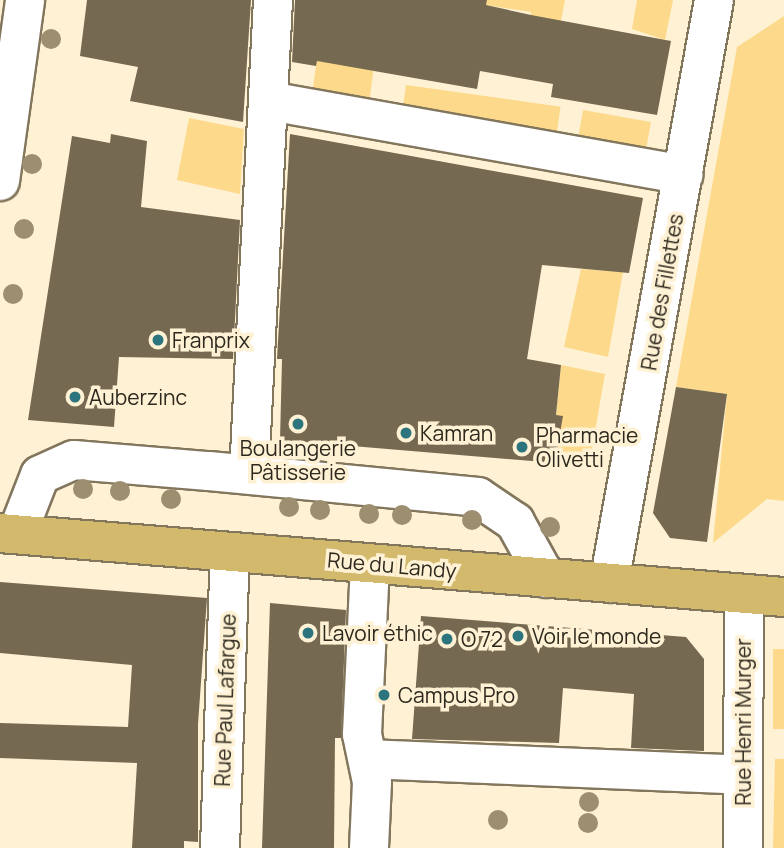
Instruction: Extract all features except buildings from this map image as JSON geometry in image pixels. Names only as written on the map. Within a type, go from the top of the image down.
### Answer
[{"type":"main road","name":"Rue du Landy","points":[[8,533],[784,597]]},
{"type":"street","points":[[0,181],[25,0]]},
{"type":"street","points":[[248,474],[273,0]]},
{"type":"street","name":"Rue des Fillettes","points":[[609,583],[714,0]]},
{"type":"street","points":[[268,101],[683,175]]},
{"type":"street","points":[[8,533],[40,475],[74,460],[248,474],[478,497],[515,523],[546,578]]},
{"type":"street","name":"Rue Paul Lafargue","points":[[220,848],[230,552]]},
{"type":"street","points":[[369,848],[368,760],[362,734],[370,564]]},
{"type":"street","name":"Rue Henri Murger","points":[[743,848],[744,595]]},
{"type":"street","points":[[368,760],[742,775]]},
{"type":"shaded area","points":[[487,0],[565,0],[559,31],[529,27],[531,12],[486,5]]},
{"type":"shaded area","points":[[637,0],[673,0],[665,40],[632,29]]},
{"type":"shaded area","points":[[784,16],[784,501],[767,499],[713,543],[727,394],[676,387],[737,47]]},
{"type":"shaded area","points":[[377,42],[368,112],[311,102],[318,51]]},
{"type":"shaded area","points":[[406,85],[560,107],[557,131],[403,110]]},
{"type":"shaded area","points":[[583,110],[651,122],[646,152],[578,140]]},
{"type":"shaded area","points":[[189,118],[244,129],[240,194],[177,180]]},
{"type":"shaded area","points":[[581,269],[623,272],[608,357],[564,347]]},
{"type":"shaded area","points":[[561,365],[605,374],[589,466],[544,462],[546,456],[556,456],[562,417],[556,415]]},
{"type":"shaded area","points":[[773,649],[784,649],[784,729],[773,729]]},
{"type":"shaded area","points":[[775,759],[784,759],[784,848],[773,848]]},
{"type":"place","name":"Franprix","points":[[158,340]]},
{"type":"place","name":"Auberzinc","points":[[75,397]]},
{"type":"place","name":"Boulangerie Pâtisserie","points":[[298,424]]},
{"type":"place","name":"Kamran","points":[[406,433]]},
{"type":"place","name":"Pharmacie Olivetti","points":[[522,447]]},
{"type":"place","name":"Lavoir éthic","points":[[308,633]]},
{"type":"place","name":"Voir le monde","points":[[518,636]]},
{"type":"place","name":"O 72","points":[[447,639]]},
{"type":"place","name":"Campus Pro","points":[[384,695]]}]
